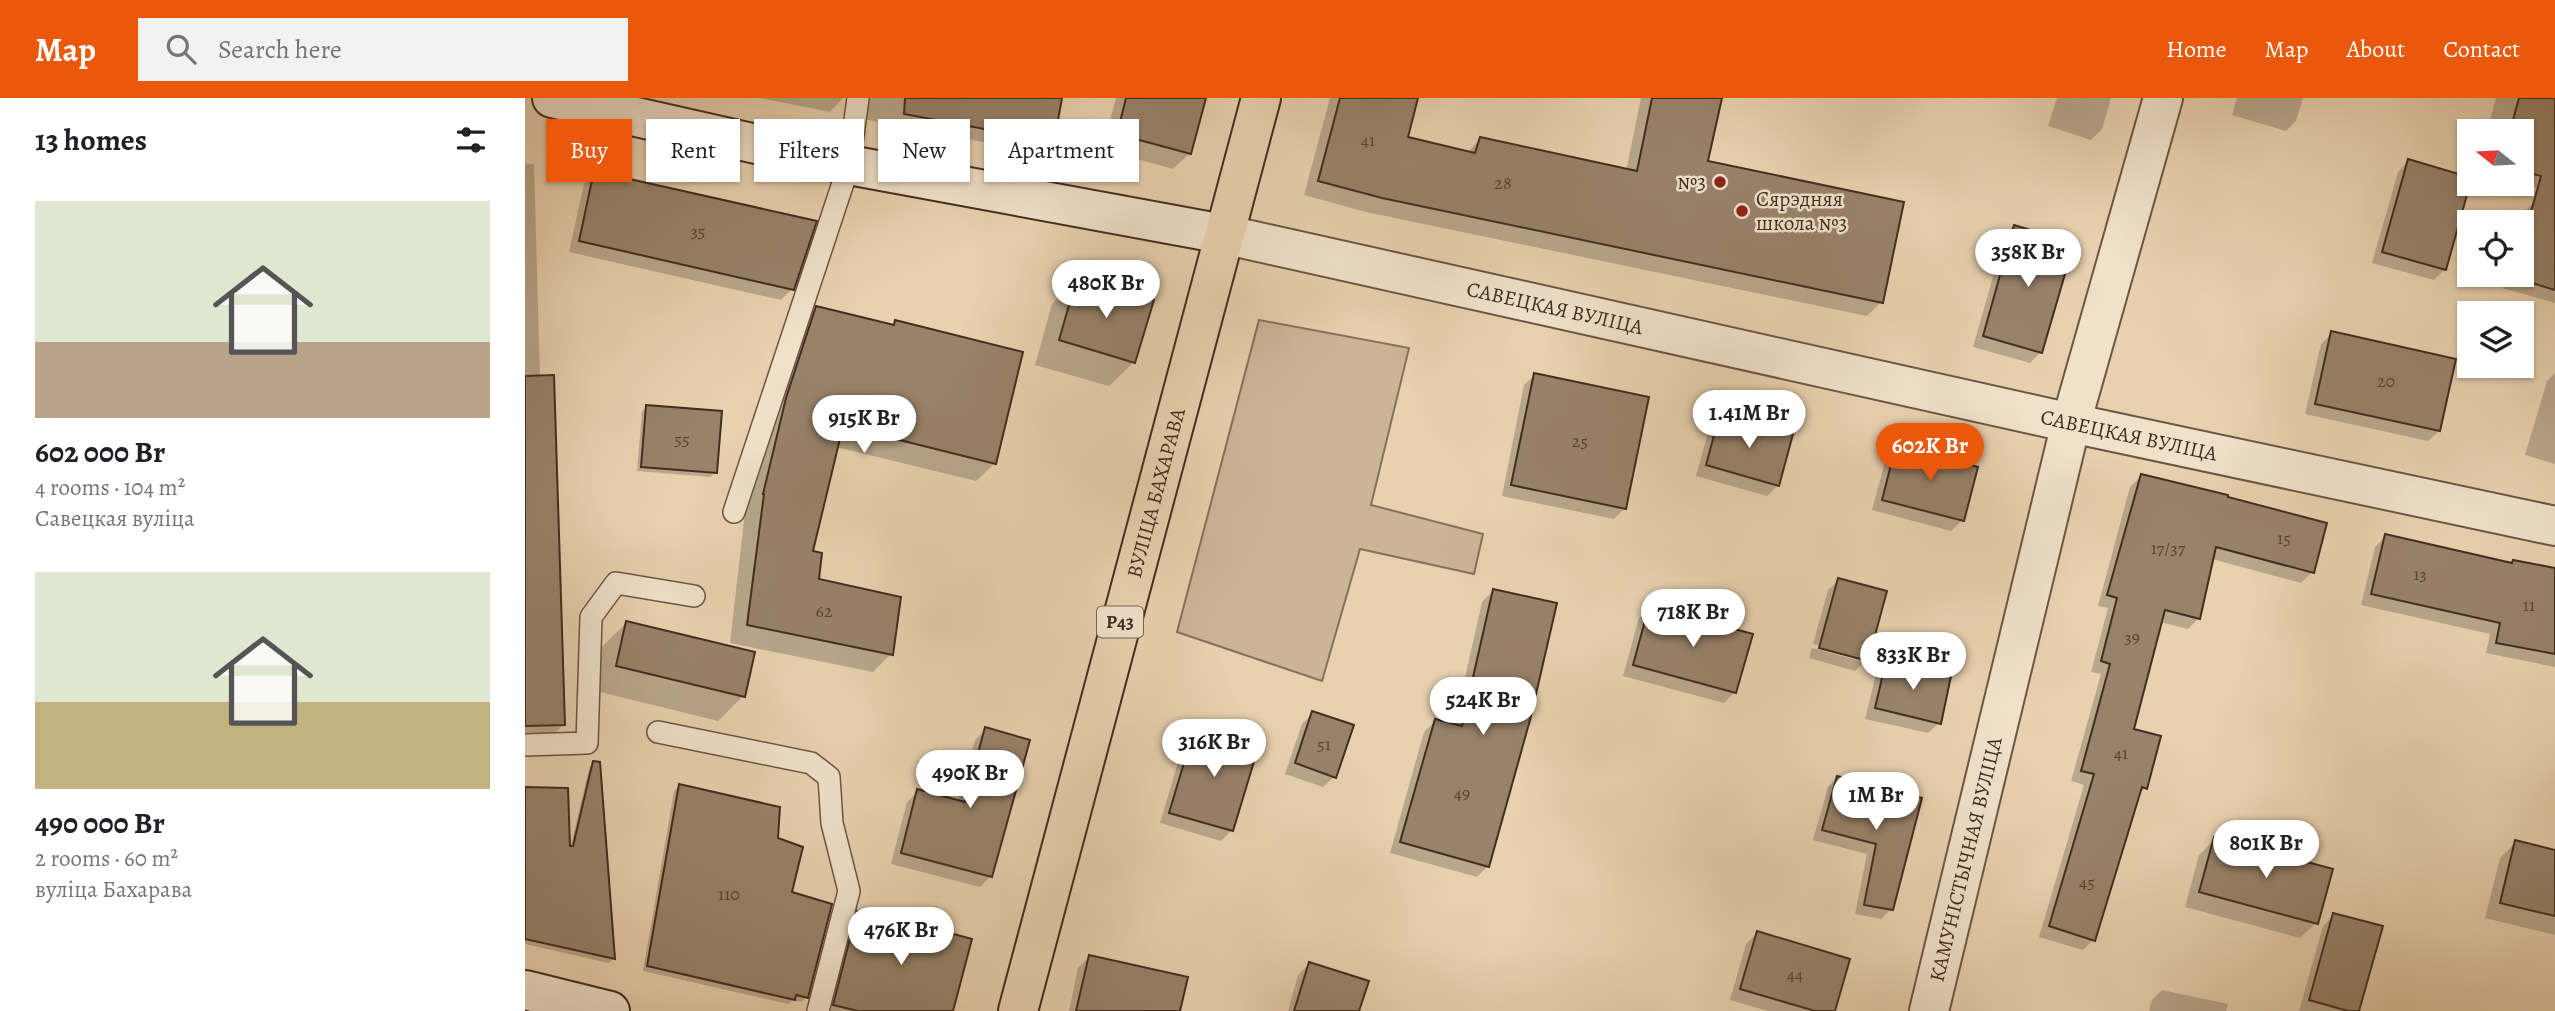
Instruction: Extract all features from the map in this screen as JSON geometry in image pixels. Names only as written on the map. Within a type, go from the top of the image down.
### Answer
[{"type":"main road","name":"ВУЛІЦА БАХАРАВА","points":[[1018,1011],[1261,98]]},
{"type":"street","name":"САВЕЦКАЯ ВУЛІЦА","points":[[552,98],[754,143]]},
{"type":"street","name":"КАМУНІСТЫЧНАЯ ВУЛІЦА","points":[[1929,1011],[2071,423],[2163,98]]},
{"type":"street","name":"САВЕЦКАЯ ВУЛІЦА","points":[[864,167],[1223,234],[2071,423],[2555,526]]},
{"type":"street","points":[[525,990],[610,1011]]},
{"type":"lane","points":[[855,119],[858,98]]},
{"type":"lane","points":[[734,512],[843,182]]},
{"type":"lane","points":[[525,745],[587,743],[591,617],[616,583],[694,596]]},
{"type":"lane","points":[[658,732],[811,763],[829,776],[832,823],[849,891],[818,1011]]},
{"type":"shaded area","points":[[1259,320],[1409,348],[1371,505],[1483,534],[1474,574],[1360,549],[1322,681],[1177,632]]},
{"type":"building","points":[[905,98],[1062,98],[1058,119],[984,119],[984,129],[970,126],[970,119],[931,119],[904,114]]},
{"type":"building","points":[[1126,98],[1206,98],[1191,154],[1139,140],[1139,119],[1121,119]]},
{"type":"building","points":[[1340,98],[1418,98],[1408,137],[1475,153],[1480,137],[1637,171],[1652,98],[1722,98],[1708,161],[1904,202],[1883,303],[1382,198],[1318,181]]},
{"type":"building","points":[[2519,98],[2555,98],[2555,290],[2534,284],[2534,210],[2532,210],[2541,176],[2534,174],[2534,119],[2513,119]]},
{"type":"building","points":[[2408,159],[2457,173],[2457,196],[2467,196],[2463,210],[2457,210],[2457,231],[2446,270],[2382,252]]},
{"type":"building","points":[[632,180],[817,221],[794,290],[579,241],[592,182],[632,182]]},
{"type":"building","points":[[2014,225],[2074,243],[2042,353],[1983,336]]},
{"type":"building","points":[[1077,277],[1154,300],[1135,363],[1059,340]]},
{"type":"building","points":[[816,306],[894,325],[895,320],[1023,352],[996,464],[843,426],[813,551],[822,553],[819,579],[901,597],[893,655],[747,625],[763,494],[786,398]]},
{"type":"building","points":[[2331,331],[2456,359],[2440,431],[2315,404]]},
{"type":"building","points":[[1534,373],[1649,397],[1626,509],[1511,485]]},
{"type":"building","points":[[554,375],[565,725],[525,726],[525,376]]},
{"type":"building","points":[[646,405],[722,411],[717,473],[641,467]]},
{"type":"building","points":[[1720,413],[1793,434],[1779,486],[1706,465]]},
{"type":"building","points":[[1896,445],[1978,467],[1964,521],[1882,500]]},
{"type":"building","points":[[2141,474],[2327,523],[2314,573],[2216,547],[2200,619],[2165,610],[2134,729],[2161,736],[2147,789],[2142,787],[2095,941],[2049,926],[2094,774],[2081,771],[2110,664],[2101,661],[2117,598],[2107,595]]},
{"type":"building","points":[[2385,534],[2512,563],[2513,560],[2555,568],[2555,654],[2496,643],[2500,623],[2371,594]]},
{"type":"building","points":[[1838,578],[1887,591],[1868,661],[1819,648]]},
{"type":"building","points":[[1493,589],[1557,603],[1530,720],[1489,867],[1400,842],[1435,719],[1462,726]]},
{"type":"building","points":[[1649,606],[1753,634],[1736,693],[1633,665]]},
{"type":"building","points":[[626,621],[755,652],[745,697],[616,666]]},
{"type":"building","points":[[1886,661],[1951,676],[1941,724],[1875,708]]},
{"type":"building","points":[[1312,711],[1354,725],[1336,778],[1295,763]]},
{"type":"building","points":[[1195,726],[1259,745],[1233,831],[1169,813]]},
{"type":"building","points":[[985,727],[1030,740],[992,877],[901,853],[917,789],[965,802]]},
{"type":"building","points":[[593,761],[600,762],[615,959],[525,939],[525,787],[568,788],[570,846],[573,846]]},
{"type":"building","points":[[1837,776],[1922,798],[1893,910],[1864,905],[1876,844],[1822,830]]},
{"type":"building","points":[[679,784],[780,807],[778,838],[803,847],[792,892],[832,904],[808,998],[796,995],[795,1000],[647,966]]},
{"type":"building","points":[[2214,837],[2333,869],[2318,924],[2199,892]]},
{"type":"building","points":[[2515,840],[2555,850],[2555,916],[2500,903]]},
{"type":"building","points":[[864,910],[972,939],[953,1011],[858,1011],[833,1005],[857,911],[863,913]]},
{"type":"building","points":[[2333,913],[2383,926],[2359,1011],[2348,1011],[2309,1000]]},
{"type":"building","points":[[1757,931],[1850,959],[1835,1011],[1815,1011],[1740,989]]},
{"type":"building","points":[[1089,955],[1188,977],[1180,1011],[1076,1011]]},
{"type":"building","points":[[1309,962],[1369,981],[1359,1011],[1294,1011]]},
{"type":"place","name":"№3","points":[[1720,182]]},
{"type":"place","name":"Сярэдняя школа №3","points":[[1742,211]]}]
